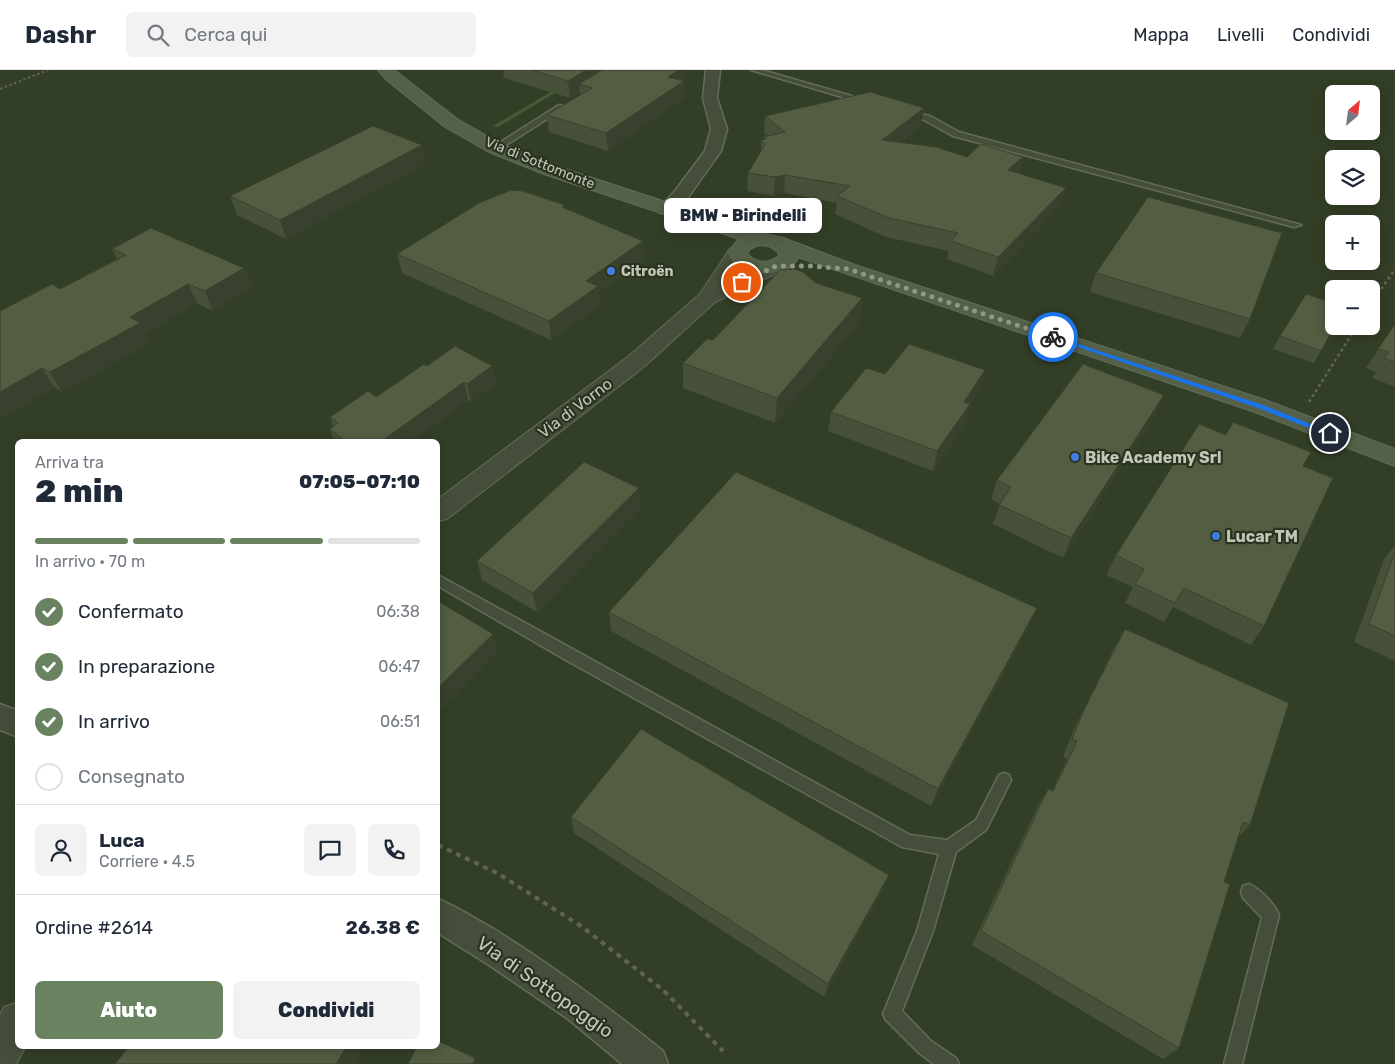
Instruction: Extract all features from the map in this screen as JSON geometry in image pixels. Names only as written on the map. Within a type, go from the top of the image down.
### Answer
[{"type":"main road","name":"Via di Sottomonte","points":[[386,70],[393,78],[451,123],[495,148],[550,170],[758,240],[776,241],[848,269],[1251,403],[1395,458]]},
{"type":"main road","name":"Via di Sottomonte","points":[[675,212],[737,253],[743,262],[750,266],[768,268],[776,266],[809,266],[848,269]]},
{"type":"main road","points":[[737,253],[743,244],[758,240]]},
{"type":"main road","points":[[776,266],[788,259],[789,254],[783,245]]},
{"type":"street","points":[[675,212],[682,195],[712,151],[719,129],[710,98],[714,70]]},
{"type":"street","name":"Via di Vorno","points":[[440,510],[637,361],[708,298],[737,253]]},
{"type":"street","name":"Via di Vorno","points":[[708,298],[776,266]]},
{"type":"street","points":[[0,716],[15,724]]},
{"type":"street","name":"Via di Sottopoggio","points":[[440,916],[501,953],[580,1007],[650,1064]]},
{"type":"street","points":[[0,1054],[15,1027]]},
{"type":"lane","points":[[754,70],[871,103]]},
{"type":"lane","points":[[495,148],[568,104]]},
{"type":"lane","points":[[899,111],[928,118],[956,134],[1296,225]]},
{"type":"lane","points":[[440,581],[569,655],[908,842],[949,848]]},
{"type":"lane","points":[[950,1064],[925,1047],[892,1014],[925,931],[949,848],[981,825],[1004,780]]},
{"type":"lane","points":[[1232,1064],[1271,915],[1249,892]]},
{"type":"path","points":[[0,89],[48,70]]},
{"type":"path","points":[[1380,291],[1395,269]]},
{"type":"path","points":[[1297,421],[1350,335]]},
{"type":"path","points":[[440,846],[497,873],[581,926],[663,990],[724,1051]]},
{"type":"building","points":[[532,70],[586,70],[568,81]]},
{"type":"building","points":[[602,70],[678,70],[668,77],[684,81],[606,133],[547,115],[592,88],[579,84]]},
{"type":"building","points":[[870,92],[924,108],[882,140],[936,147],[967,157],[981,144],[1023,157],[1008,170],[1066,188],[998,257],[951,241],[958,233],[889,218],[837,196],[850,186],[785,175],[775,177],[748,173],[765,144],[761,140],[766,139],[764,137],[785,132],[765,116]]},
{"type":"building","points":[[373,126],[422,145],[280,220],[230,196]]},
{"type":"building","points":[[511,190],[523,191],[565,205],[562,207],[643,241],[586,281],[598,286],[549,321],[397,254],[479,203]]},
{"type":"building","points":[[1148,197],[1282,233],[1250,319],[1096,273]]},
{"type":"building","points":[[151,228],[244,268],[205,291],[188,284],[130,317],[140,323],[50,372],[42,368],[0,392],[0,311],[52,284],[60,289],[126,255],[112,249]]},
{"type":"building","points":[[795,269],[803,272],[816,283],[862,298],[777,398],[683,363],[707,339],[713,340],[780,270]]},
{"type":"building","points":[[1306,294],[1325,300],[1325,335],[1330,335],[1321,351],[1280,336]]},
{"type":"building","points":[[1395,324],[1395,362],[1384,358],[1389,352],[1378,349]]},
{"type":"building","points":[[909,344],[985,370],[964,402],[970,404],[937,451],[831,412],[866,368],[885,374]]},
{"type":"building","points":[[455,346],[492,366],[467,384],[464,382],[385,439],[342,439],[330,429],[338,423],[330,417],[368,391],[376,397],[424,364],[427,366]]},
{"type":"building","name":"Bike Academy Srl","points":[[1083,364],[1164,395],[1071,538],[999,505],[1011,487],[997,480]]},
{"type":"building","name":"Lucar TM","points":[[1233,422],[1311,452],[1303,466],[1333,478],[1264,626],[1184,588],[1175,603],[1135,584],[1144,569],[1116,555],[1199,424],[1226,435]]},
{"type":"building","points":[[584,462],[639,488],[533,593],[477,561]]},
{"type":"building","points":[[736,472],[1037,608],[938,789],[609,612]]},
{"type":"building","points":[[1395,552],[1395,636],[1369,624]]},
{"type":"building","points":[[440,602],[493,634],[440,686]]},
{"type":"building","points":[[1125,629],[1289,703],[1250,825],[1243,822],[1224,882],[1230,884],[1179,1048],[981,931],[1048,789],[1053,791],[1073,750],[1077,741],[1072,739],[1084,710]]},
{"type":"building","points":[[641,729],[889,875],[828,984],[571,817]]},
{"type":"building","points":[[440,1042],[475,1058],[473,1064],[408,1064],[416,1049],[440,1049]]},
{"type":"building","points":[[127,1049],[345,1049],[336,1064],[115,1064]]},
{"type":"waterway","points":[[496,126],[563,87]]},
{"type":"way so far","points":[[742,282],[776,266],[829,266],[848,269],[898,284],[1053,337]]},
{"type":"place","name":"Citroën","points":[[611,271]]},
{"type":"place","name":"BMW - Birindelli","points":[[742,282]]},
{"type":"place","name":"Bike Academy Srl","points":[[1075,457]]},
{"type":"place","name":"Lucar TM","points":[[1216,536]]},
{"type":"route","points":[[1053,337],[1260,406],[1330,433]]}]
